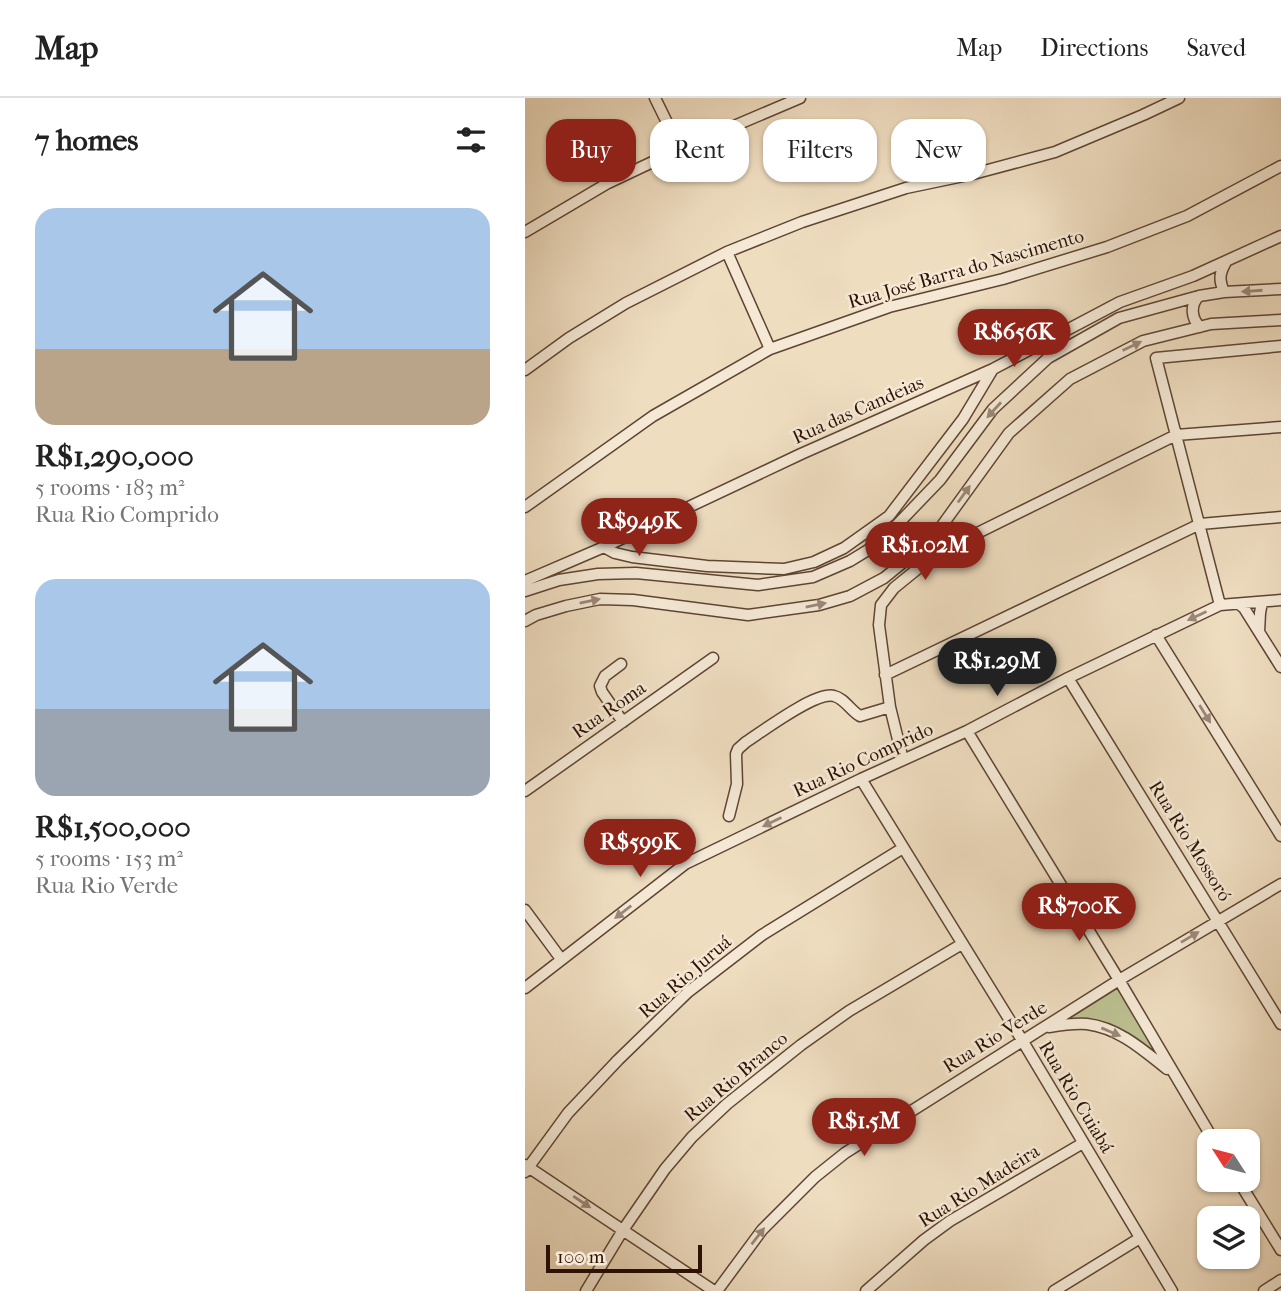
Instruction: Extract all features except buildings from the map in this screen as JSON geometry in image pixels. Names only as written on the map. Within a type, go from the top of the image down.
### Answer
[{"type":"street","points":[[655,98],[665,119]]},
{"type":"street","points":[[749,120],[800,98]]},
{"type":"street","points":[[525,370],[569,338],[626,303],[727,252],[802,222],[906,188],[973,174],[1055,152],[1179,98]]},
{"type":"street","points":[[525,232],[608,183],[650,163]]},
{"type":"street","name":"Rua José Barra do Nascimento","points":[[525,508],[653,416],[770,349],[889,307],[1003,279],[1107,247],[1187,216],[1281,166]]},
{"type":"street","name":"Rua das Candeias","points":[[525,582],[801,454],[993,369],[1120,302],[1193,276],[1281,236]]},
{"type":"street","points":[[727,252],[770,349]]},
{"type":"street","points":[[1224,292],[1219,281],[1226,262]]},
{"type":"street","points":[[1193,276],[1219,281]]},
{"type":"street","points":[[525,591],[559,580],[598,574],[636,573],[758,585],[813,577],[850,561],[892,530],[940,480],[993,409],[1048,358],[1119,318],[1199,296],[1281,289]]},
{"type":"street","points":[[1199,296],[1195,301],[1193,313],[1200,327]]},
{"type":"street","points":[[525,621],[566,606],[600,599],[633,600],[748,615],[819,605],[850,596],[884,578],[933,538],[1009,433],[1070,379],[1143,341],[1211,324],[1281,320]]},
{"type":"street","points":[[1220,604],[1156,358],[1281,346]]},
{"type":"street","points":[[604,547],[615,553],[645,559],[707,566],[784,569],[814,562],[844,548],[889,516],[963,419],[993,369]]},
{"type":"street","points":[[903,760],[890,707],[879,625],[881,605],[894,589],[937,553],[1176,435],[1281,427]]},
{"type":"street","points":[[885,675],[1200,524],[1281,517]]},
{"type":"street","name":"Rua Rio Comprido","points":[[525,988],[685,864],[967,731],[1220,604],[1281,600]]},
{"type":"street","points":[[1259,632],[1262,602]]},
{"type":"street","points":[[1239,604],[1281,667]]},
{"type":"street","points":[[1156,635],[1281,836]]},
{"type":"street","name":"Rua Roma","points":[[525,791],[713,658]]},
{"type":"street","points":[[621,664],[605,676],[600,686],[623,722]]},
{"type":"street","name":"Rua Rio Mossoró","points":[[1068,678],[1281,1024]]},
{"type":"street","points":[[729,816],[737,784],[736,754],[746,742],[811,700],[824,696],[839,698],[860,716],[890,707]]},
{"type":"street","points":[[967,731],[1207,1129]]},
{"type":"street","name":"Rua Rio Cuiabá","points":[[861,779],[1022,1040],[1172,1291]]},
{"type":"street","name":"Rua Rio Juruá","points":[[526,1168],[568,1113],[688,992],[762,935],[903,848]]},
{"type":"street","name":"Rua Rio Verde","points":[[715,1291],[762,1230],[815,1177],[855,1146],[1119,980],[1281,884]]},
{"type":"street","points":[[525,910],[561,959]]},
{"type":"street","name":"Rua Rio Branco","points":[[586,1291],[665,1169],[692,1137],[727,1104],[849,1011],[962,944]]},
{"type":"street","points":[[1045,1027],[1086,1024],[1103,1027],[1118,1033],[1173,1073]]},
{"type":"street","name":"Rua Rio Madeira","points":[[866,1291],[950,1221],[1083,1143]]},
{"type":"street","points":[[526,1168],[715,1291]]},
{"type":"street","points":[[1245,1192],[1281,1250]]},
{"type":"street","points":[[1054,1291],[1140,1238]]},
{"type":"street","points":[[1264,1291],[1281,1280]]},
{"type":"green space","points":[[1119,987],[1163,1060],[1134,1039],[1063,1022]]}]
